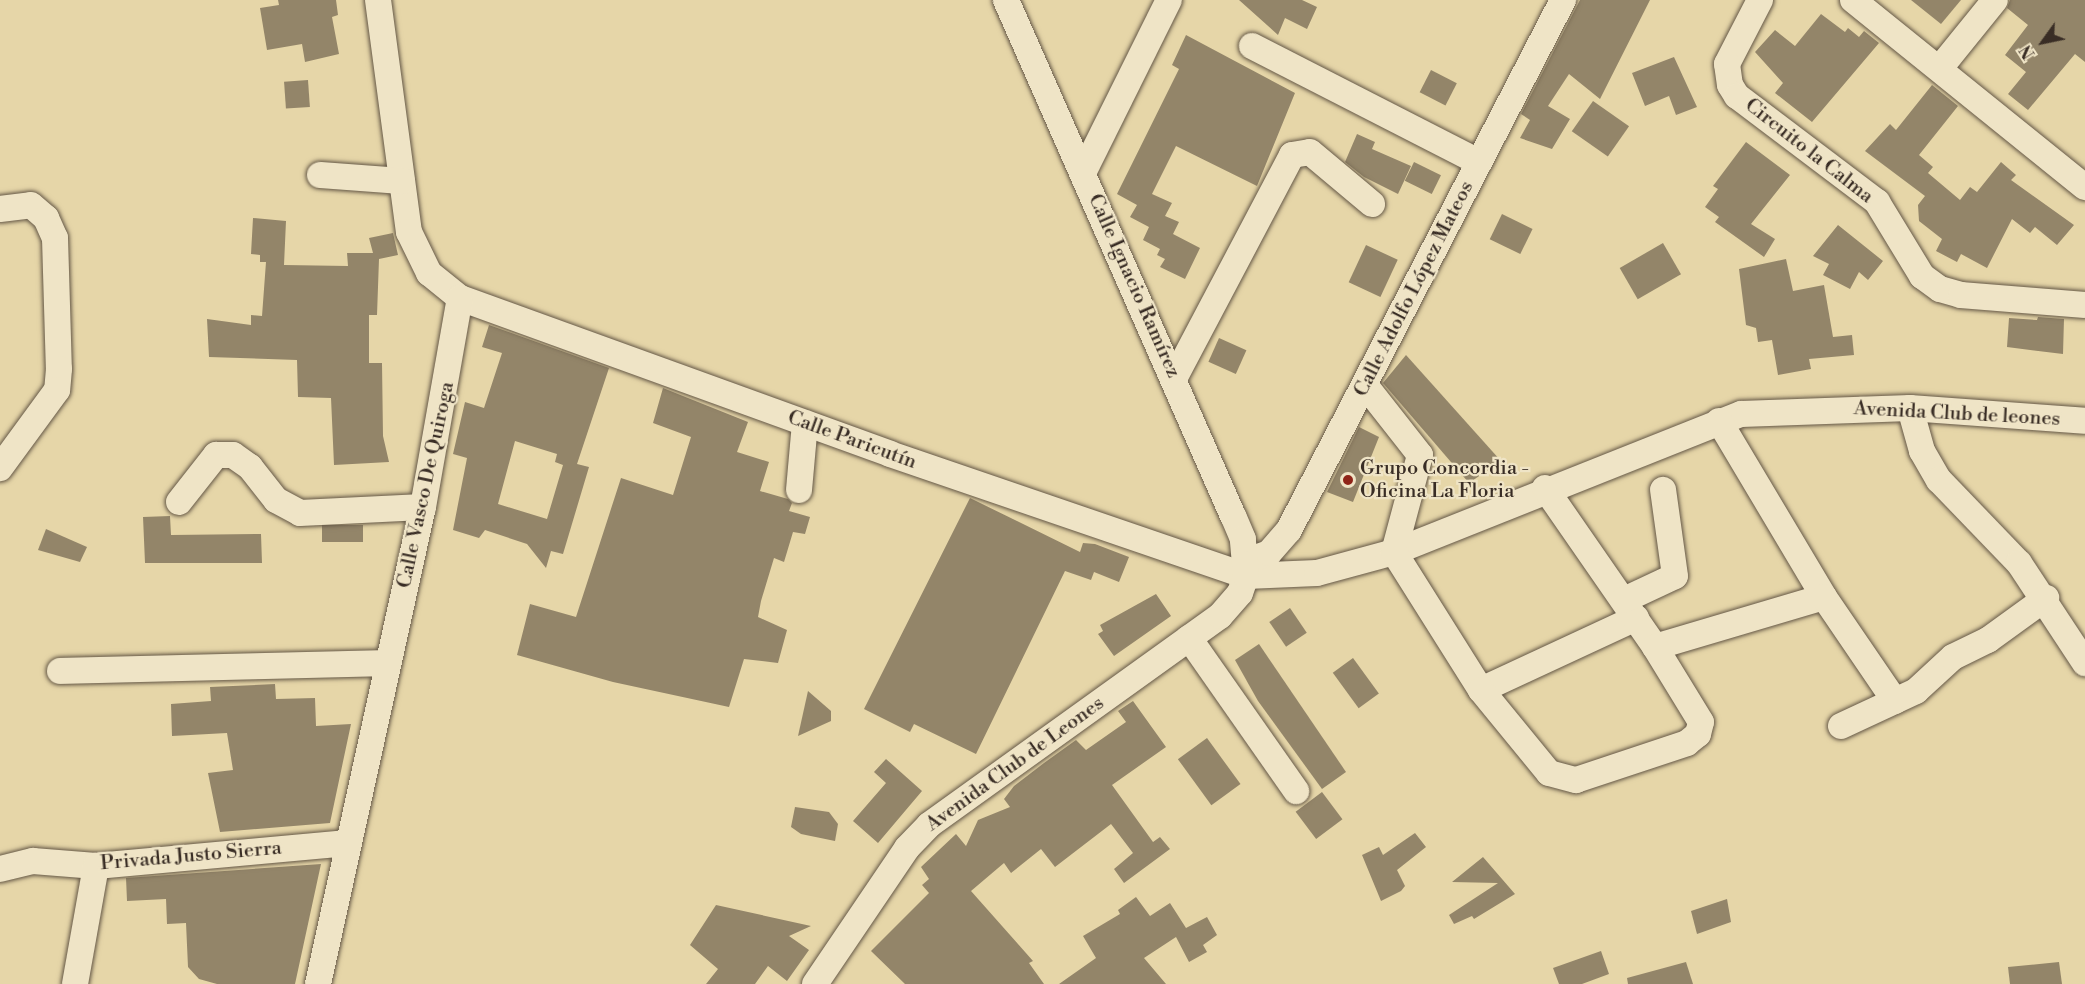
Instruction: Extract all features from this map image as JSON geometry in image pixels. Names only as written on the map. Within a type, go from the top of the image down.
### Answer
[{"type":"street","points":[[378,0],[409,232],[429,273],[460,298]]},
{"type":"street","name":"Calle Ignacio Ramírez","points":[[1006,0],[1175,377],[1243,539],[1247,569]]},
{"type":"street","points":[[1083,172],[1169,0]]},
{"type":"street","name":"Calle Adolfo López Mateos","points":[[1247,569],[1281,544],[1563,0]]},
{"type":"street","name":"Circuito la Calma","points":[[1760,0],[1727,64],[1730,85],[1737,96],[1876,202],[1922,276],[1940,289],[1961,295],[2085,305]]},
{"type":"street","points":[[1853,0],[2085,187]]},
{"type":"street","points":[[1940,68],[1995,0]]},
{"type":"street","points":[[1252,46],[1479,162]]},
{"type":"street","points":[[1175,377],[1292,154],[1310,153],[1372,204]]},
{"type":"street","points":[[320,175],[402,181]]},
{"type":"street","points":[[0,209],[31,206],[46,218],[55,238],[59,369],[57,390],[0,468]]},
{"type":"street","name":"Calle Paricutín","points":[[460,298],[805,423],[1247,569]]},
{"type":"street","name":"Calle Vasco De Quiroga","points":[[318,984],[423,507],[460,298]]},
{"type":"street","points":[[1365,385],[1420,455],[1394,552],[1481,690],[1549,773],[1576,780],[1687,743],[1698,734],[1701,722],[1630,609],[1545,488]]},
{"type":"street","points":[[1910,408],[1922,451],[1939,480],[2046,598],[2085,663]]},
{"type":"street","name":"Avenida Club de leones","points":[[1247,569],[1317,573],[1394,552],[1545,488],[1719,422],[1763,410],[1910,408],[2085,421]]},
{"type":"street","points":[[1719,422],[1824,597],[1895,701]]},
{"type":"street","points":[[799,490],[805,423]]},
{"type":"street","points":[[179,502],[216,456],[233,455],[250,467],[276,500],[300,513],[423,507]]},
{"type":"street","points":[[1481,690],[1630,609],[1675,576],[1663,490]]},
{"type":"street","name":"Avenida Club de Leones","points":[[814,984],[907,848],[929,825],[1231,606],[1247,569]]},
{"type":"street","points":[[1655,647],[1824,597]]},
{"type":"street","points":[[1841,726],[1921,687],[1953,657],[1988,640],[2046,598]]},
{"type":"street","points":[[1189,638],[1296,791]]},
{"type":"street","points":[[60,670],[387,663]]},
{"type":"street","name":"Privada Justo Sierra","points":[[0,869],[33,861],[96,866],[348,843]]},
{"type":"street","points":[[75,984],[96,866]]},
{"type":"building","points":[[278,0],[336,0],[338,15],[332,17],[339,54],[305,62],[302,44],[267,50],[260,8],[279,5]]},
{"type":"building","points":[[1239,0],[1302,0],[1317,7],[1307,29],[1285,18],[1278,35]]},
{"type":"building","points":[[1580,0],[1650,0],[1600,99],[1569,74],[1548,106],[1570,119],[1552,149],[1520,138],[1530,120],[1521,114]]},
{"type":"building","points":[[1911,0],[1961,0],[1941,24]]},
{"type":"building","points":[[2010,0],[2085,0],[2085,62],[2075,54],[2028,110],[2008,94],[2026,72],[2005,55],[2028,25],[2007,8]]},
{"type":"building","points":[[1821,14],[1845,32],[1848,28],[1859,37],[1864,31],[1879,43],[1812,122],[1775,93],[1783,83],[1755,52],[1775,30],[1795,46]]},
{"type":"building","points":[[1186,35],[1295,93],[1257,186],[1176,146],[1152,194],[1172,203],[1165,216],[1179,222],[1173,234],[1200,248],[1185,279],[1160,267],[1165,259],[1157,255],[1160,249],[1143,240],[1149,227],[1130,217],[1137,205],[1117,194],[1179,69],[1172,65]]},
{"type":"building","points":[[1674,57],[1697,107],[1676,115],[1669,96],[1645,106],[1632,73]]},
{"type":"building","points":[[1431,70],[1457,83],[1445,105],[1420,92]]},
{"type":"building","points":[[308,80],[310,107],[286,109],[284,82]]},
{"type":"building","points":[[1932,85],[1958,106],[1919,155],[1933,167],[1928,173],[1960,200],[1970,187],[1977,192],[2001,162],[2016,175],[2011,180],[2074,225],[2057,245],[2035,227],[2030,233],[2012,219],[1987,268],[1961,254],[1957,262],[1936,251],[1942,239],[1919,221],[1918,205],[1925,196],[1865,151],[1890,124],[1896,130]]},
{"type":"building","points":[[1593,101],[1629,126],[1608,157],[1572,131]]},
{"type":"building","points":[[1357,134],[1375,142],[1372,149],[1411,166],[1398,194],[1364,177],[1345,162]]},
{"type":"building","points":[[1746,142],[1790,175],[1751,224],[1775,239],[1764,257],[1715,222],[1719,217],[1705,207],[1718,189],[1713,186]]},
{"type":"building","points":[[1414,162],[1441,175],[1432,194],[1405,181]]},
{"type":"building","points":[[1502,214],[1533,229],[1520,254],[1490,239]]},
{"type":"building","points":[[253,218],[286,221],[284,265],[348,266],[347,253],[373,253],[369,238],[393,233],[398,255],[379,259],[377,315],[369,315],[369,363],[382,363],[383,436],[389,462],[334,465],[331,398],[298,397],[297,360],[209,357],[207,319],[251,325],[251,315],[262,316],[266,262],[260,262],[260,255],[251,254]]},
{"type":"building","points":[[1838,225],[1883,261],[1868,280],[1859,272],[1850,289],[1823,275],[1829,264],[1813,256]]},
{"type":"building","points":[[1663,243],[1681,274],[1638,299],[1620,268]]},
{"type":"building","points":[[1366,245],[1398,260],[1380,297],[1349,282]]},
{"type":"building","points":[[1786,259],[1793,291],[1824,285],[1833,337],[1852,335],[1854,355],[1809,359],[1811,369],[1778,375],[1772,340],[1758,342],[1756,328],[1746,325],[1739,269]]},
{"type":"building","points":[[2038,317],[2064,319],[2063,354],[2007,347],[2009,318],[2037,320]]},
{"type":"building","points":[[489,325],[609,368],[577,464],[589,467],[563,554],[551,551],[546,568],[527,544],[485,530],[479,538],[453,530],[467,458],[453,454],[465,402],[484,408],[502,353],[482,347]],"holes":[[[515,441],[557,454],[555,462],[563,465],[547,519],[498,504]]]},
{"type":"building","points":[[1219,338],[1246,350],[1236,374],[1208,362]]},
{"type":"building","points":[[1406,355],[1501,461],[1469,483],[1383,383]]},
{"type":"building","points":[[663,388],[748,422],[737,452],[769,462],[760,491],[788,499],[792,503],[789,511],[810,517],[805,534],[793,532],[784,562],[774,558],[761,601],[758,617],[787,630],[778,663],[744,659],[729,707],[613,682],[517,655],[530,604],[576,617],[621,478],[673,495],[691,437],[653,423]]},
{"type":"building","points":[[1359,427],[1379,437],[1353,502],[1327,492]]},
{"type":"building","points":[[970,498],[1080,552],[1083,543],[1095,544],[1129,557],[1119,582],[1094,572],[1091,580],[1065,571],[976,754],[914,724],[910,732],[864,709]]},
{"type":"building","points":[[170,516],[171,535],[261,534],[262,563],[145,563],[143,517]]},
{"type":"building","points":[[322,525],[363,525],[363,542],[322,542]]},
{"type":"building","points":[[46,529],[87,547],[80,562],[38,550]]},
{"type":"building","points":[[1156,594],[1171,616],[1114,656],[1098,634],[1103,631],[1100,625]]},
{"type":"building","points":[[1290,608],[1307,633],[1286,647],[1269,622]]},
{"type":"building","points":[[1259,644],[1346,772],[1322,789],[1258,701],[1235,660]]},
{"type":"building","points":[[1353,658],[1379,694],[1359,708],[1333,673]]},
{"type":"building","points":[[275,684],[276,699],[315,698],[316,726],[351,724],[330,823],[220,832],[208,773],[233,770],[227,733],[172,736],[171,704],[211,701],[210,687]]},
{"type":"building","points":[[808,691],[831,711],[831,721],[798,736]]},
{"type":"building","points":[[1133,701],[1166,747],[1112,785],[1153,842],[1160,837],[1170,849],[1124,883],[1114,869],[1133,853],[1111,824],[1055,867],[1041,849],[1011,873],[1004,863],[971,891],[1033,961],[1029,963],[1044,984],[905,984],[871,951],[929,893],[922,885],[929,879],[921,867],[956,834],[966,846],[978,820],[1010,807],[1004,799],[1014,786],[1076,740],[1086,750],[1126,722],[1118,711]]},
{"type":"building","points":[[1207,738],[1241,784],[1211,805],[1178,759]]},
{"type":"building","points":[[886,759],[922,791],[878,843],[853,821],[886,783],[874,772]]},
{"type":"building","points":[[1322,792],[1342,819],[1316,839],[1296,812]]},
{"type":"building","points":[[795,807],[829,812],[838,824],[835,841],[801,834],[791,827]]},
{"type":"building","points":[[1415,833],[1426,847],[1397,870],[1405,886],[1401,891],[1381,901],[1362,855],[1379,847],[1383,855]]},
{"type":"building","points":[[1483,857],[1515,894],[1474,919],[1472,916],[1454,924],[1449,915],[1498,883],[1452,882]]},
{"type":"building","points":[[321,864],[295,984],[217,984],[199,979],[188,967],[186,923],[167,924],[166,899],[127,901],[126,878]]},
{"type":"building","points":[[1136,897],[1150,916],[1170,903],[1186,928],[1207,917],[1217,935],[1203,945],[1207,952],[1189,962],[1176,937],[1144,958],[1166,984],[1059,984],[1096,958],[1083,936],[1120,914],[1118,910]]},
{"type":"building","points":[[1727,899],[1731,922],[1697,934],[1691,911]]},
{"type":"building","points":[[716,905],[811,926],[789,936],[809,950],[787,981],[768,966],[755,984],[706,984],[718,969],[690,945]]},
{"type":"building","points":[[1601,951],[1609,974],[1582,984],[1559,984],[1553,968]]},
{"type":"building","points":[[1686,962],[1693,984],[1628,984],[1627,978]]},
{"type":"building","points":[[2059,962],[2062,984],[2010,984],[2008,967]]},
{"type":"place","name":"Grupo Concordia - Oficina La Floria","points":[[1348,480]]}]
